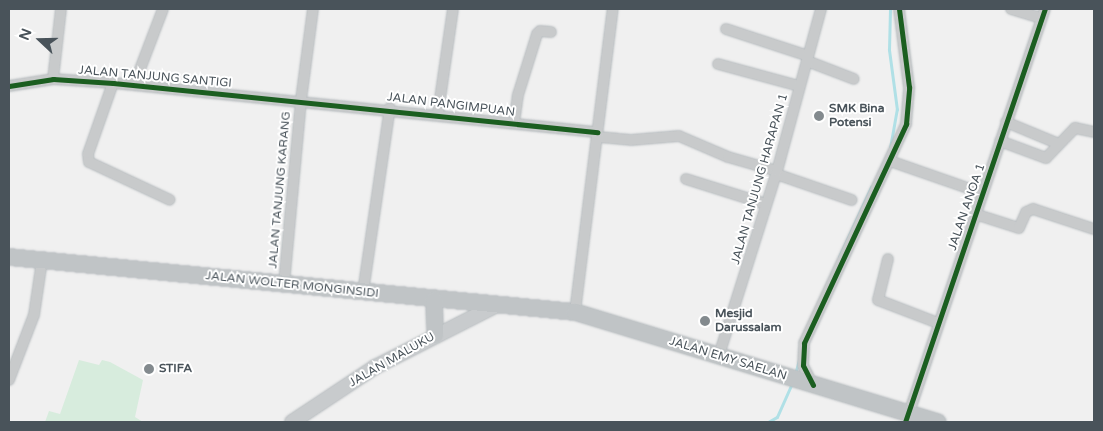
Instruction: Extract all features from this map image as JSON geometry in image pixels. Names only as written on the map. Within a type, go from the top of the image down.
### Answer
[{"type":"highway","name":"JALAN WOLTER MONGINSIDI","points":[[9,258],[575,312]]},
{"type":"highway","points":[[434,300],[436,335]]},
{"type":"highway","name":"JALAN EMY SAELAN","points":[[575,312],[938,422]]},
{"type":"main road","name":"JALAN MALUKU","points":[[292,422],[375,367],[497,305]]},
{"type":"street","points":[[53,79],[61,9]]},
{"type":"street","points":[[134,86],[163,9]]},
{"type":"street","name":"JALAN TANJUNG KARANG","points":[[284,284],[300,100],[313,9]]},
{"type":"street","name":"JALAN PANGIMPUAN","points":[[438,113],[453,9]]},
{"type":"street","points":[[575,312],[614,9]]},
{"type":"street","name":"JALAN TANJUNG HARAPAN 1","points":[[719,355],[776,172],[821,9]]},
{"type":"street","points":[[810,384],[804,365],[803,347],[906,124],[909,79],[901,46],[898,9]]},
{"type":"street","points":[[1011,9],[1043,14]]},
{"type":"street","name":"JALAN ANOA 1","points":[[909,413],[1043,14]]},
{"type":"street","points":[[726,29],[807,58],[854,79]]},
{"type":"street","points":[[514,123],[518,95],[537,34],[540,31],[551,32]]},
{"type":"street","points":[[718,64],[800,86]]},
{"type":"street","name":"JALAN TANJUNG SANTIGI","points":[[9,86],[53,79],[300,100]]},
{"type":"street","points":[[113,83],[88,154],[89,162],[170,200]]},
{"type":"street","name":"JALAN PANGIMPUAN","points":[[300,100],[438,113],[631,140],[679,136],[728,157],[776,172],[852,200]]},
{"type":"street","points":[[363,292],[390,108]]},
{"type":"street","points":[[1006,122],[1060,144]]},
{"type":"street","points":[[1000,141],[1046,158],[1075,128],[1094,132]]},
{"type":"street","points":[[890,161],[982,193]]},
{"type":"street","points":[[686,178],[766,204]]},
{"type":"street","points":[[975,214],[1019,228],[1026,212],[1034,209],[1094,229]]},
{"type":"street","points":[[888,259],[878,300],[938,323]]},
{"type":"street","points":[[9,380],[34,315],[42,261]]},
{"type":"green space","points":[[79,360],[99,365],[102,360],[110,362],[143,380],[135,417],[143,422],[45,422],[49,411],[60,414]]},
{"type":"waterway","points":[[890,9],[889,50],[897,110],[890,148]]},
{"type":"waterway","points":[[839,257],[871,187]]},
{"type":"waterway","points":[[795,374],[799,360]]},
{"type":"waterway","points":[[768,422],[777,417],[792,384]]},
{"type":"cycle path","points":[[813,385],[803,365],[804,343],[906,124],[909,87],[899,9]]},
{"type":"cycle path","points":[[905,422],[1045,9]]},
{"type":"cycle path","points":[[9,86],[53,79],[113,83],[598,132]]},
{"type":"place","name":"SMK Bina Potensi","points":[[819,116]]},
{"type":"place","name":"Mesjid Darussalam","points":[[705,321]]},
{"type":"place","name":"STIFA","points":[[149,369]]}]
